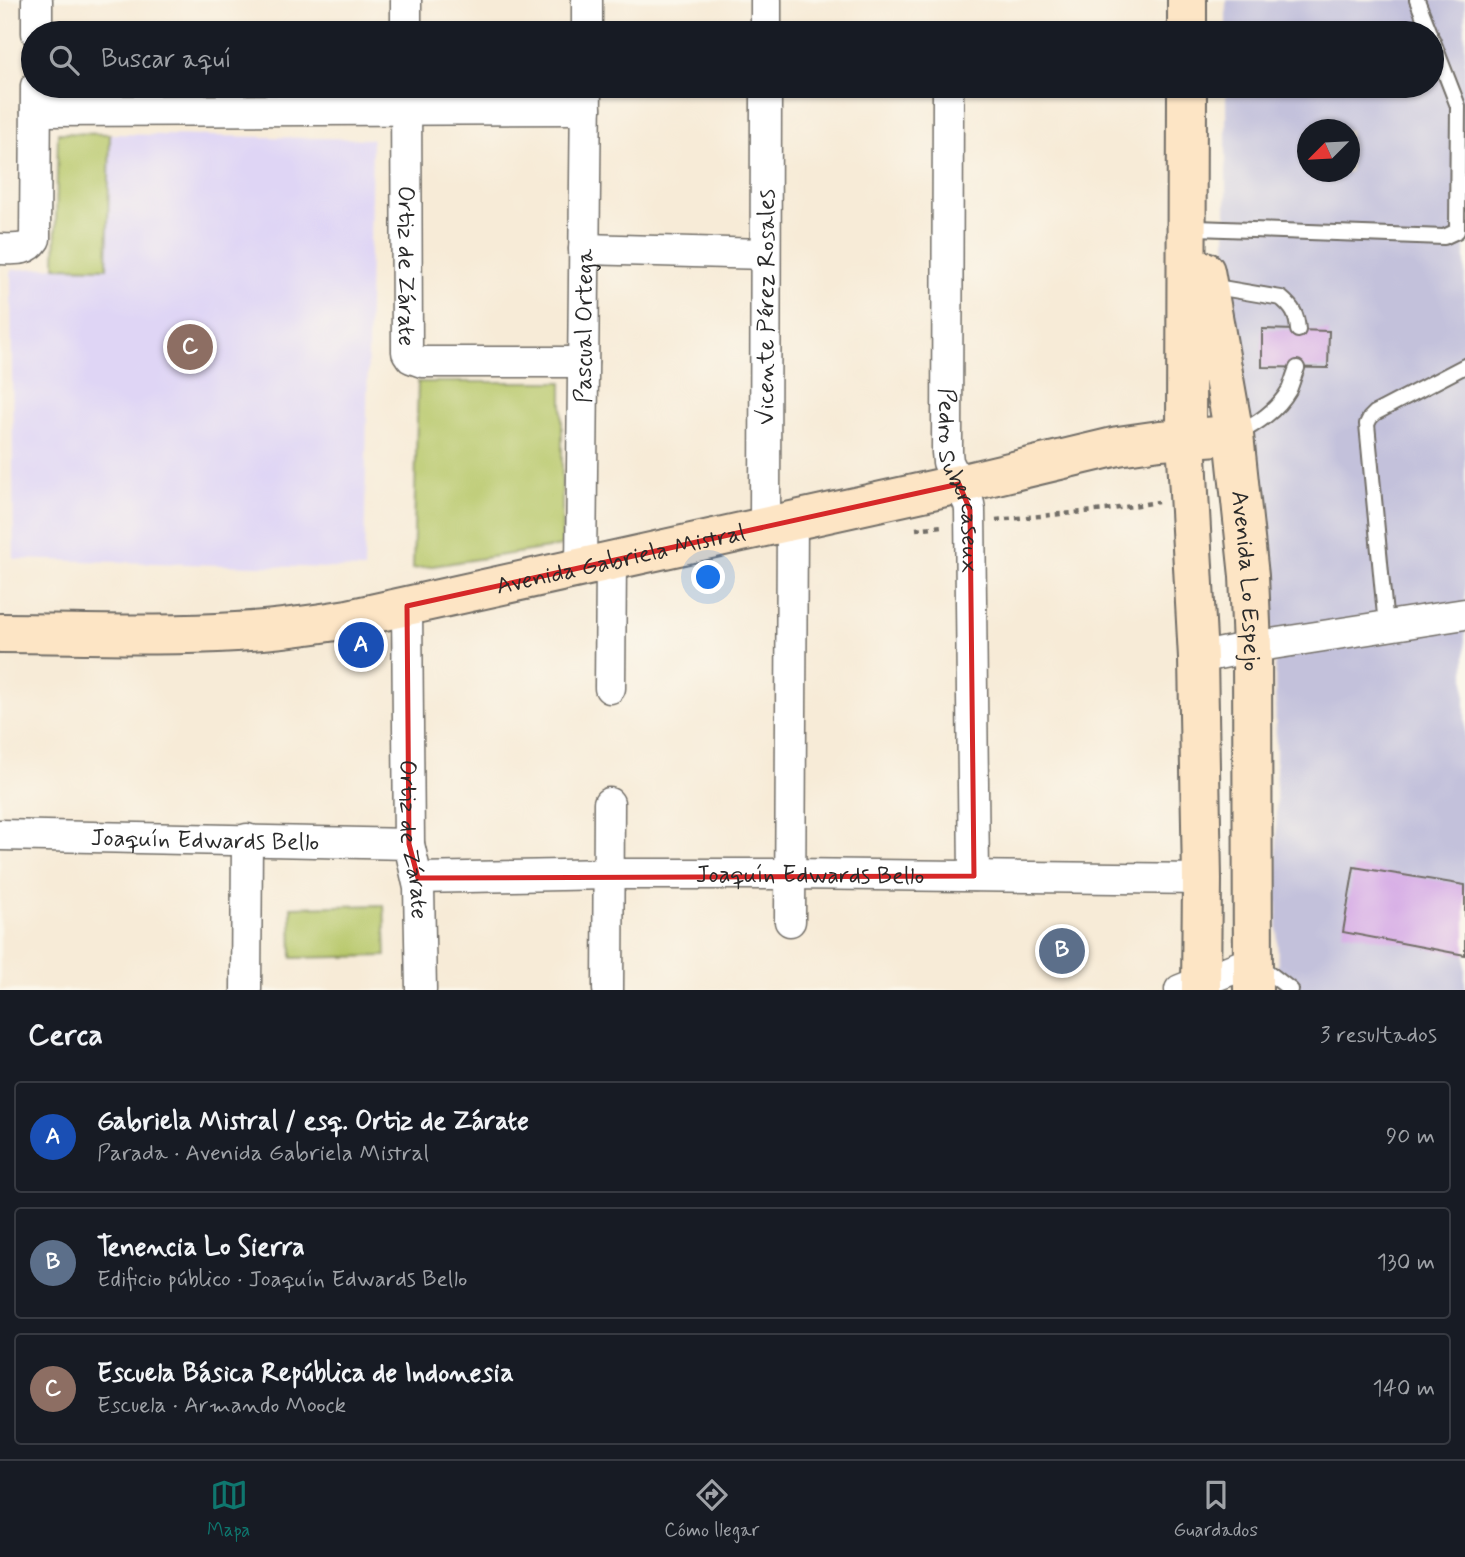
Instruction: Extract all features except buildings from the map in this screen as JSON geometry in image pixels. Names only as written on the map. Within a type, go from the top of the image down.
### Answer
[{"type":"main road","points":[[1187,21],[1188,0]]},
{"type":"main road","name":"Avenida Lo Espejo","points":[[1187,98],[1188,178],[1197,284],[1234,435],[1249,576],[1252,647],[1253,975]]},
{"type":"main road","name":"Avenida Lo Espejo","points":[[1188,178],[1197,228],[1197,284],[1186,438],[1198,659],[1202,879],[1194,987]]},
{"type":"main road","name":"Avenida Gabriela Mistral","points":[[0,634],[171,634],[312,625],[596,565],[1118,446],[1234,435]]},
{"type":"street","points":[[37,0],[37,21]]},
{"type":"street","points":[[406,0],[406,21]]},
{"type":"street","points":[[587,0],[587,21]]},
{"type":"street","points":[[766,0],[766,21]]},
{"type":"street","points":[[0,248],[23,249],[32,243],[36,233],[36,98],[406,98]]},
{"type":"street","name":"Ortiz de Zárate","points":[[406,98],[408,352],[411,358],[422,362],[583,362]]},
{"type":"street","name":"Pascual Ortega","points":[[586,98],[583,362],[596,565],[610,688]]},
{"type":"street","name":"Vicente Pérez Rosales","points":[[766,98],[765,254],[778,523],[790,921]]},
{"type":"street","name":"Pedro Subercaseux","points":[[948,98],[947,452],[948,462],[971,510],[974,876]]},
{"type":"street","points":[[584,249],[765,254]]},
{"type":"street","name":"Ortiz de Zárate","points":[[407,606],[409,844],[419,888],[421,990]]},
{"type":"street","points":[[1198,659],[1252,647],[1465,614]]},
{"type":"street","points":[[608,990],[609,803]]},
{"type":"street","name":"Joaquín Edwards Bello","points":[[0,835],[409,844]]},
{"type":"street","points":[[246,990],[247,839]]},
{"type":"street","name":"Joaquín Edwards Bello","points":[[418,878],[790,874],[1202,879]]},
{"type":"street","points":[[1194,987],[1253,975]]},
{"type":"lane","points":[[1417,0],[1425,21]]},
{"type":"lane","points":[[1197,228],[1444,237],[1457,231],[1458,106],[1444,70]]},
{"type":"lane","points":[[1197,284],[1281,298],[1294,310],[1298,330]]},
{"type":"lane","points":[[1385,626],[1367,424],[1375,413],[1465,366]]},
{"type":"lane","points":[[1234,435],[1255,425],[1274,409],[1289,390],[1297,368]]},
{"type":"lane","points":[[1253,975],[1291,990]]},
{"type":"highlighted area","points":[[959,484],[970,510],[974,876],[418,878],[409,844],[407,606]]},
{"type":"shaded area","points":[[1226,0],[1465,0],[1465,990],[1278,990],[1275,657],[1226,265],[1226,98],[1444,98],[1444,21],[1226,21]]},
{"type":"shaded area","points":[[110,134],[372,139],[364,569],[14,559],[11,270],[107,268]]},
{"type":"green space","points":[[58,133],[110,134],[107,268],[55,267]]},
{"type":"green space","points":[[418,382],[562,382],[562,546],[413,569]]},
{"type":"green space","points":[[384,905],[386,956],[292,958],[291,907]]},
{"type":"place","name":"Escuela Básica República de Indonesia","points":[[190,347]]},
{"type":"place","name":"Gabriela Mistral / esq. Ortiz de Zárate","points":[[361,645]]},
{"type":"place","name":"Tenencia Lo Sierra","points":[[1062,951]]}]
